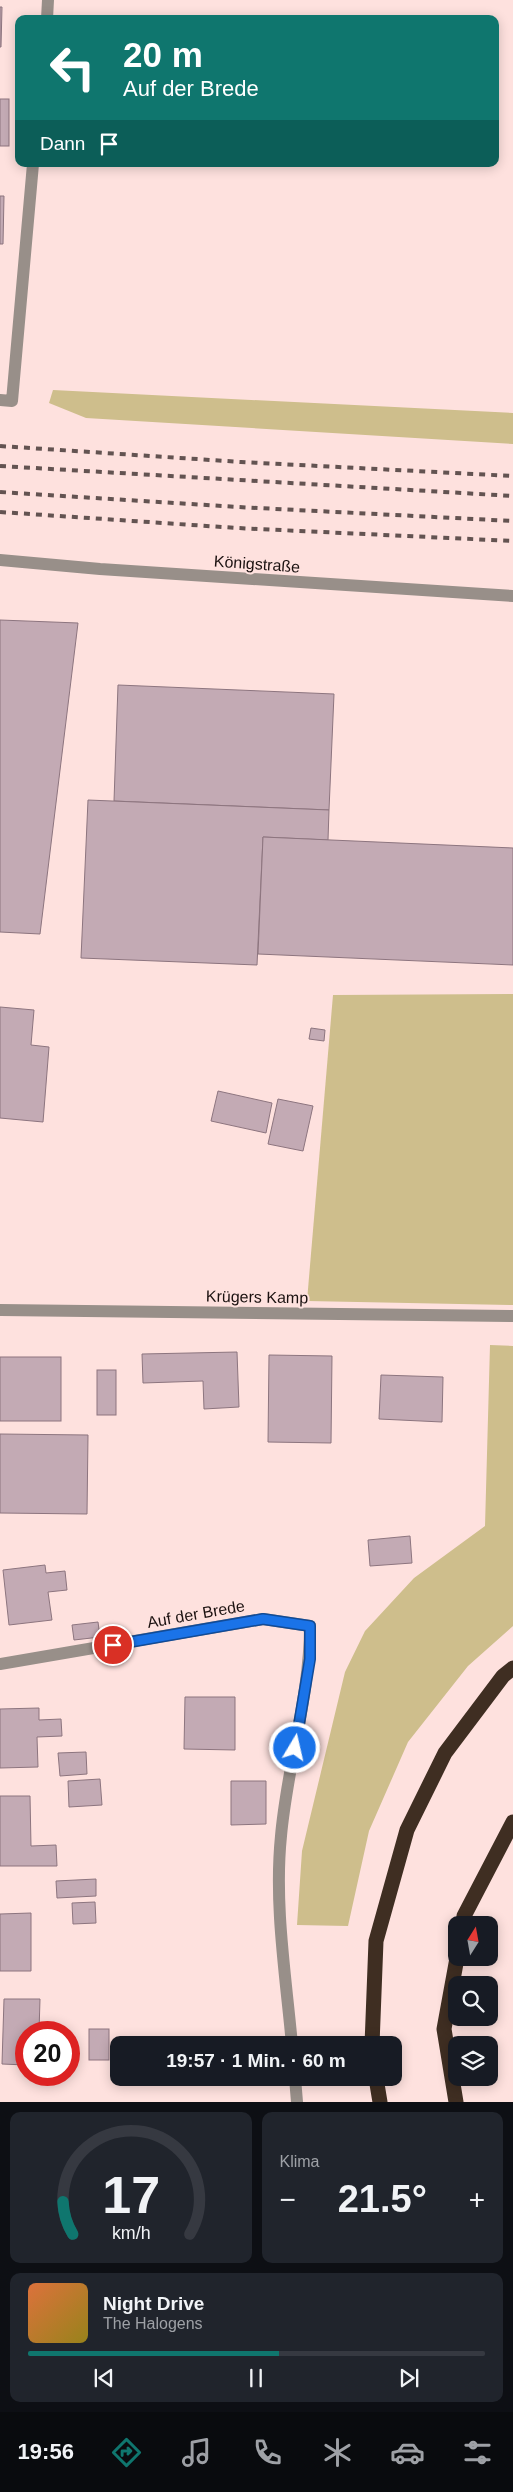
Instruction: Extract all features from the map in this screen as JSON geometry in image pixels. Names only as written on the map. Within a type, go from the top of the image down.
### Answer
[{"type":"highway","points":[[372,2036],[376,1941],[407,1830],[445,1754],[503,1676],[513,1668]]},
{"type":"highway","points":[[464,1916],[513,1822]]},
{"type":"highway","points":[[456,1966],[444,2028],[456,2102]]},
{"type":"highway","points":[[377,2086],[380,2102]]},
{"type":"street","points":[[46,15],[48,0]]},
{"type":"street","points":[[0,400],[12,401],[34,167]]},
{"type":"street","name":"Königstraße","points":[[0,560],[179,575],[513,596]]},
{"type":"street","name":"Krügers Kamp","points":[[0,1310],[513,1316]]},
{"type":"street","name":"Auf der Brede","points":[[0,1664],[263,1619],[310,1626],[310,1659],[280,1837],[280,1907],[291,2036]]},
{"type":"street","points":[[296,2086],[297,2102]]},
{"type":"shaded area","points":[[53,390],[513,413],[513,444],[86,418],[49,403]]},
{"type":"shaded area","points":[[513,994],[513,1305],[307,1301],[333,995]]},
{"type":"shaded area","points":[[490,1345],[513,1346],[513,1626],[468,1666],[408,1742],[369,1831],[348,1926],[297,1925],[302,1851],[345,1672],[365,1631],[414,1578],[485,1526]]},
{"type":"building","points":[[0,7],[2,7],[1,47],[0,47]]},
{"type":"building","points":[[0,99],[9,99],[9,146],[0,146]]},
{"type":"building","points":[[0,196],[4,196],[3,244],[0,244]]},
{"type":"building","points":[[0,620],[78,623],[40,934],[0,932]]},
{"type":"building","points":[[118,685],[334,694],[329,810],[114,801]]},
{"type":"building","points":[[88,800],[329,810],[328,840],[263,837],[257,965],[81,958]]},
{"type":"building","points":[[263,837],[513,848],[513,965],[258,954]]},
{"type":"building","points":[[0,1007],[34,1010],[31,1045],[49,1047],[43,1122],[0,1118]]},
{"type":"building","points":[[311,1028],[325,1030],[324,1041],[309,1039]]},
{"type":"building","points":[[218,1091],[272,1103],[266,1133],[211,1121]]},
{"type":"building","points":[[278,1099],[313,1106],[303,1151],[268,1144]]},
{"type":"building","points":[[237,1352],[239,1407],[204,1409],[203,1381],[143,1383],[142,1354]]},
{"type":"building","points":[[269,1355],[332,1356],[331,1443],[268,1442]]},
{"type":"building","points":[[0,1357],[61,1357],[61,1421],[0,1421]]},
{"type":"building","points":[[97,1370],[116,1370],[116,1415],[97,1415]]},
{"type":"building","points":[[381,1375],[443,1377],[442,1422],[379,1419]]},
{"type":"building","points":[[0,1434],[88,1435],[87,1514],[0,1513]]},
{"type":"building","points":[[410,1536],[412,1563],[370,1566],[368,1540]]},
{"type":"building","points":[[45,1565],[46,1573],[65,1571],[67,1590],[48,1592],[52,1620],[9,1625],[3,1570]]},
{"type":"building","points":[[98,1622],[100,1637],[74,1640],[72,1625]]},
{"type":"building","points":[[185,1697],[235,1697],[235,1750],[184,1749]]},
{"type":"building","points":[[39,1708],[39,1720],[61,1719],[62,1736],[37,1737],[38,1767],[0,1768],[0,1709]]},
{"type":"building","points":[[86,1752],[87,1774],[60,1776],[58,1753]]},
{"type":"building","points":[[100,1779],[102,1805],[69,1807],[68,1781]]},
{"type":"building","points":[[231,1781],[266,1781],[266,1824],[231,1825]]},
{"type":"building","points":[[0,1796],[30,1796],[31,1846],[56,1845],[57,1866],[0,1866]]},
{"type":"building","points":[[96,1879],[96,1896],[57,1898],[56,1881]]},
{"type":"building","points":[[95,1902],[96,1923],[73,1924],[72,1903]]},
{"type":"building","points":[[31,1913],[31,1971],[0,1971],[0,1914]]},
{"type":"building","points":[[4,1999],[40,1999],[39,2021],[15,2021],[15,2065],[2,2064]]},
{"type":"building","points":[[89,2029],[109,2029],[109,2060],[89,2060]]},
{"type":"railway","points":[[0,446],[241,462],[513,476]]},
{"type":"railway","points":[[0,466],[513,496]]},
{"type":"railway","points":[[0,492],[238,507],[513,521]]},
{"type":"railway","points":[[0,512],[237,528],[513,541]]},
{"type":"route","points":[[113,1645],[263,1619],[310,1626],[310,1659],[295,1748]]}]
